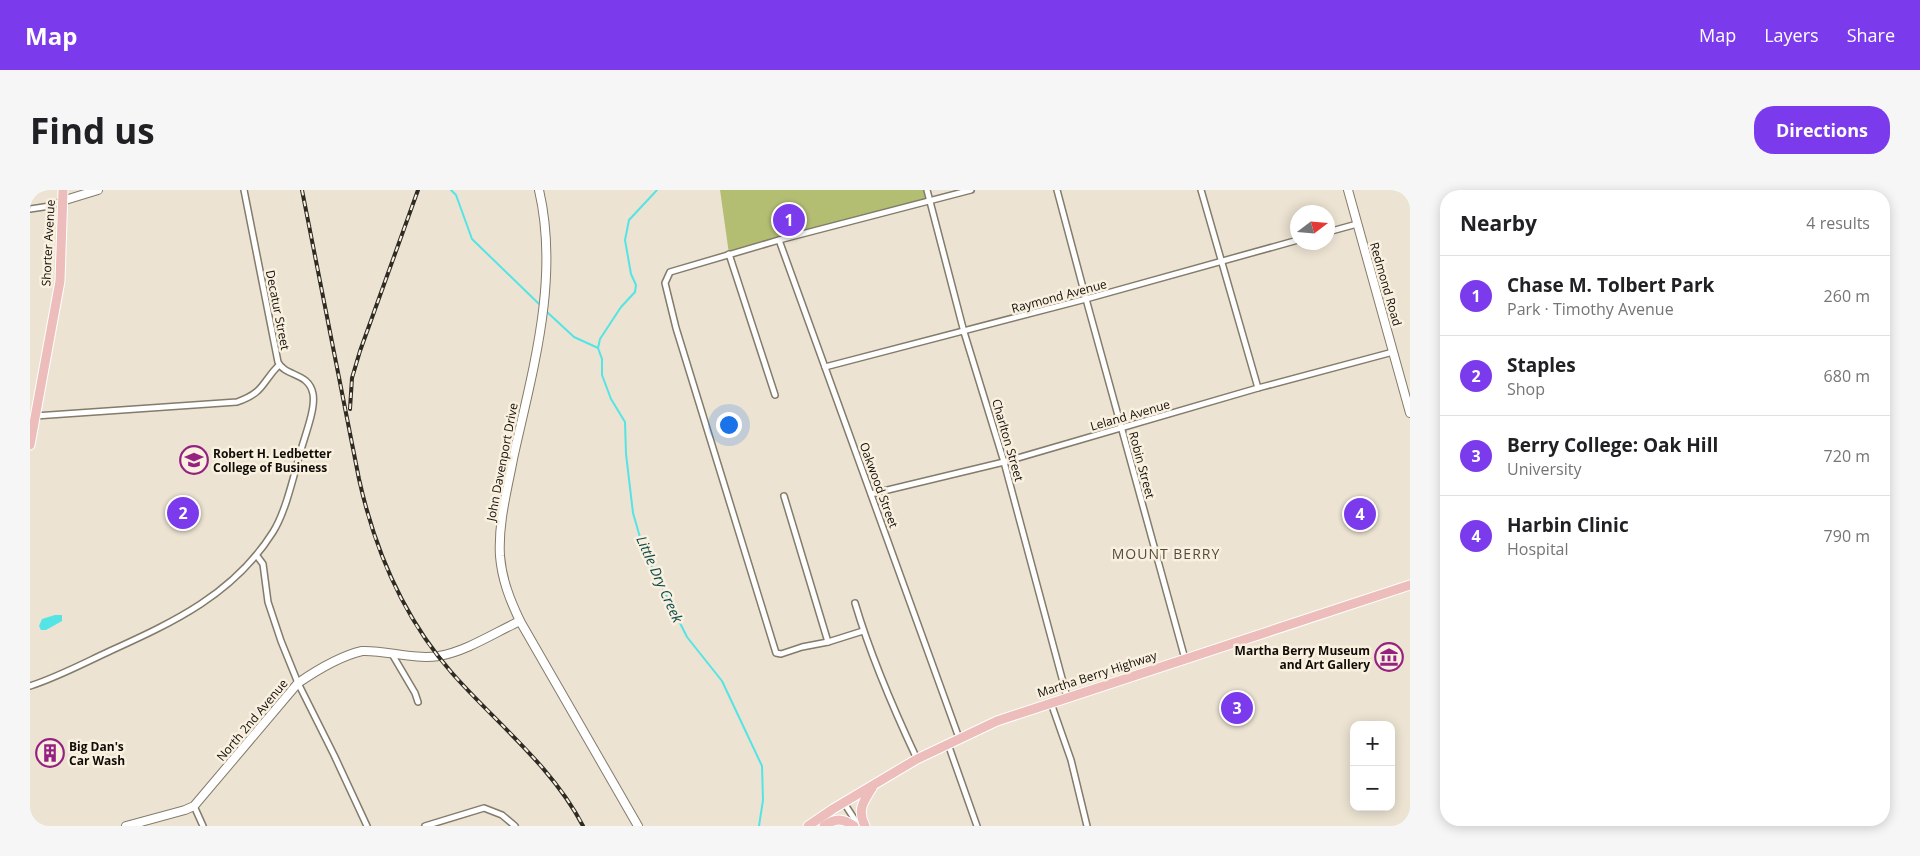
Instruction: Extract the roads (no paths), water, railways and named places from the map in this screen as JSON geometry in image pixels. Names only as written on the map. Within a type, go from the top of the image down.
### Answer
[{"type":"main road","name":"Shorter Avenue","points":[[30,446],[60,280],[63,190]]},
{"type":"main road","name":"Martha Berry Highway","points":[[808,826],[874,784],[917,760],[997,721],[1410,585]]},
{"type":"main road","points":[[866,826],[860,813],[862,804],[874,784]]},
{"type":"main road","points":[[824,826],[838,819],[854,826]]},
{"type":"street","points":[[30,209],[50,206],[98,190]]},
{"type":"street","name":"Decatur Street","points":[[30,686],[65,673],[177,620],[235,578],[257,556],[279,520],[295,471],[313,400],[311,389],[306,380],[280,366],[244,190]]},
{"type":"street","name":"John Davenport Drive","points":[[539,190],[547,254],[543,311],[504,506],[500,532],[500,557],[504,582],[520,621],[638,826]]},
{"type":"street","name":"Charlton Street","points":[[927,190],[964,332],[1004,462],[1067,697]]},
{"type":"street","points":[[863,630],[828,642],[802,647],[781,654],[776,652],[679,338],[665,283],[670,272],[729,254],[971,190]]},
{"type":"street","name":"Robin Street","points":[[1057,190],[1185,659]]},
{"type":"street","points":[[1201,190],[1258,388]]},
{"type":"street","name":"Redmond Road","points":[[1348,190],[1410,413]]},
{"type":"street","points":[[1335,230],[1357,224]]},
{"type":"street","name":"Oakwood Street","points":[[779,240],[959,738]]},
{"type":"street","name":"Raymond Avenue","points":[[825,367],[964,332],[1290,242]]},
{"type":"street","points":[[729,254],[775,394]]},
{"type":"street","name":"Leland Avenue","points":[[871,494],[1004,462],[1258,388],[1393,352]]},
{"type":"street","points":[[35,416],[238,402],[258,392],[280,366]]},
{"type":"street","points":[[784,496],[828,642]]},
{"type":"street","points":[[257,556],[263,564],[271,612],[298,683],[367,826]]},
{"type":"street","points":[[854,603],[882,684],[917,760]]},
{"type":"street","name":"North 2nd Avenue","points":[[194,806],[298,683],[318,670],[354,653],[370,651],[429,656],[444,654],[468,646],[520,621]]},
{"type":"street","points":[[392,654],[415,693],[418,702]]},
{"type":"street","points":[[1051,702],[1071,760],[1087,826]]},
{"type":"street","points":[[948,744],[977,826]]},
{"type":"street","points":[[844,803],[859,826]]},
{"type":"street","points":[[126,826],[176,813],[194,806],[203,826]]},
{"type":"street","points":[[425,826],[484,808],[502,815],[515,826]]},
{"type":"water","points":[[62,615],[62,621],[46,630],[41,630],[39,626],[42,619]]},
{"type":"waterway","points":[[451,190],[456,195],[472,239],[539,304]]},
{"type":"waterway","name":"Little Dry Creek","points":[[657,190],[629,220],[625,240],[631,274],[636,285],[635,292],[621,307],[600,339],[598,348],[602,359],[602,375],[611,399],[625,422],[626,454],[633,513],[644,551],[687,637],[722,681],[762,766],[763,800],[759,826]]},
{"type":"waterway","points":[[547,312],[574,337],[598,348]]},
{"type":"railway","points":[[302,190],[359,479],[373,532],[393,582],[405,606],[435,652],[452,673],[540,764],[570,804],[583,826]]},
{"type":"railway","points":[[350,409],[352,378],[360,351],[418,190]]},
{"type":"place","name":"Chase M. Tolbert Park","points":[[789,220]]},
{"type":"place","name":"Robert H. Ledbetter College of Business","points":[[194,460]]},
{"type":"place","name":"Staples","points":[[183,513]]},
{"type":"place","name":"Harbin Clinic","points":[[1360,514]]},
{"type":"place","name":"Martha Berry Museum and Art Gallery","points":[[1389,657]]},
{"type":"place","name":"Berry College: Oak Hill","points":[[1237,708]]},
{"type":"place","name":"Big Dan's Car Wash","points":[[50,753]]},
{"type":"district","name":"MOUNT BERRY","points":[[1166,553]]}]
